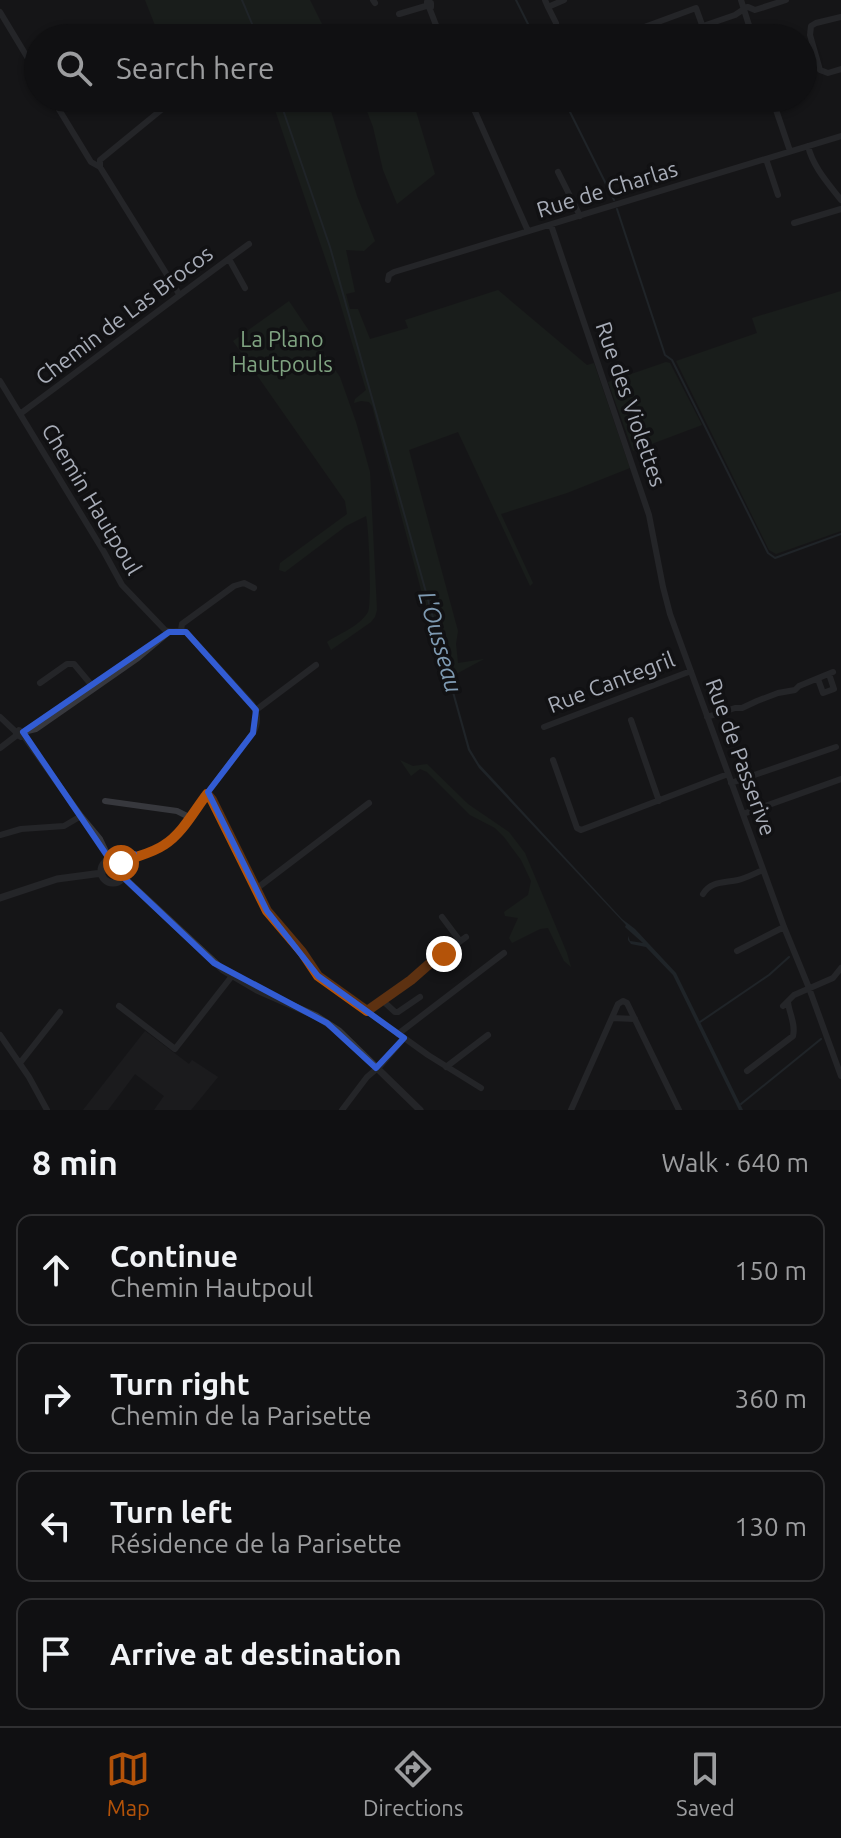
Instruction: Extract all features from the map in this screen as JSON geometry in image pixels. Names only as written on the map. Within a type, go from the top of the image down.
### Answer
[{"type":"street","points":[[556,23],[546,4],[564,0]]},
{"type":"street","points":[[709,24],[735,15],[743,6],[755,10],[786,0]]},
{"type":"street","points":[[399,14],[430,3],[437,24]]},
{"type":"street","points":[[653,24],[696,8],[702,24]]},
{"type":"street","points":[[0,12],[24,52]]},
{"type":"street","points":[[815,24],[841,17]]},
{"type":"street","points":[[817,58],[820,70],[828,73],[841,69]]},
{"type":"street","points":[[61,112],[91,162],[100,167],[179,294]]},
{"type":"street","points":[[100,167],[100,160],[159,112]]},
{"type":"street","points":[[475,112],[528,231]]},
{"type":"street","points":[[777,112],[790,151]]},
{"type":"street","name":"Rue de Charlas","points":[[388,280],[394,272],[841,136]]},
{"type":"street","points":[[808,146],[817,169],[841,200]]},
{"type":"street","points":[[766,159],[778,195]]},
{"type":"street","points":[[558,172],[580,216]]},
{"type":"street","points":[[794,223],[841,209]]},
{"type":"street","name":"Rue des Violettes","points":[[551,225],[649,515],[665,598]]},
{"type":"street","name":"Chemin de Las Brocos","points":[[20,414],[249,244]]},
{"type":"street","points":[[229,259],[245,288]]},
{"type":"street","name":"Chemin Hautpoul","points":[[0,381],[122,585],[154,621],[169,632]]},
{"type":"street","points":[[181,630],[182,624],[234,586],[244,583],[254,588]]},
{"type":"street","name":"Rue de Passerive","points":[[665,598],[841,1076]]},
{"type":"street","points":[[0,748],[20,734],[34,731],[138,658],[169,632],[181,630],[194,639],[256,710],[257,726],[167,843],[121,863]]},
{"type":"street","points":[[40,683],[67,664],[74,664],[94,688]]},
{"type":"street","points":[[256,710],[316,665]]},
{"type":"street","name":"Rue Cantegril","points":[[544,727],[691,671]]},
{"type":"street","points":[[707,717],[795,690],[799,686],[831,673],[834,689],[823,693],[818,679]]},
{"type":"street","points":[[0,717],[20,734],[100,839],[110,860]]},
{"type":"street","points":[[631,720],[659,801]]},
{"type":"street","points":[[731,783],[836,747]]},
{"type":"street","points":[[553,760],[577,828],[581,830],[728,774]]},
{"type":"street","points":[[743,814],[841,779]]},
{"type":"street","points":[[207,794],[267,911],[318,976],[446,1067],[481,1088]]},
{"type":"street","points":[[105,801],[177,811],[189,817]]},
{"type":"street","points":[[256,889],[369,803]]},
{"type":"street","points":[[0,835],[21,829],[64,826],[81,816]]},
{"type":"street","points":[[110,860],[121,863],[125,869],[123,877],[110,883],[104,879],[103,865],[110,860]]},
{"type":"street","points":[[703,894],[716,884],[763,870]]},
{"type":"street","points":[[0,898],[57,879],[102,873]]},
{"type":"street","points":[[123,877],[206,956],[232,976],[327,1023],[347,1038],[420,1110]]},
{"type":"street","points":[[367,1011],[463,939],[442,917]]},
{"type":"street","points":[[737,951],[784,927]]},
{"type":"street","points":[[342,1110],[401,1036],[504,953]]},
{"type":"street","points":[[747,1071],[793,1036],[795,1029],[786,1004],[794,995],[833,978],[841,968]]},
{"type":"street","points":[[119,1006],[175,1049],[232,976]]},
{"type":"street","points":[[383,1001],[398,1012],[420,997]]},
{"type":"street","points":[[571,1110],[618,1004],[623,1001],[627,1003],[679,1110]]},
{"type":"street","points":[[20,1063],[60,1012]]},
{"type":"street","points":[[612,1018],[635,1019]]},
{"type":"street","points":[[0,1035],[47,1110]]},
{"type":"street","points":[[446,1067],[488,1035]]},
{"type":"highlighted area","points":[[169,632],[186,632],[256,710],[253,733],[208,792],[267,911],[318,976],[404,1038],[376,1068],[327,1023],[214,963],[123,877],[134,854],[110,860],[23,732]]},
{"type":"shaded area","points":[[447,674],[470,749],[479,764],[676,973],[743,1110],[739,1110],[673,975],[646,947],[631,944],[628,936],[630,941],[643,943],[479,768],[468,750]]},
{"type":"shaded area","points":[[145,1031],[189,1064],[192,1060],[218,1077],[191,1110],[154,1110],[164,1096],[135,1074],[108,1110],[83,1110]]},
{"type":"green space","points":[[145,0],[310,0],[322,24],[154,24]]},
{"type":"green space","points":[[276,112],[331,112],[357,196],[375,241],[364,251],[346,250],[355,292],[346,294],[350,309],[358,309],[370,339],[408,328],[405,320],[498,290],[587,365],[594,363],[630,468],[501,514],[533,583],[530,586],[458,432],[409,450],[458,631],[458,663],[484,659],[445,680],[372,406],[369,402],[354,403],[366,390]]},
{"type":"green space","points":[[367,112],[416,112],[435,174],[397,204],[383,170]]},
{"type":"green space","points":[[841,291],[841,531],[776,554],[769,550],[676,361],[757,333],[752,318]]},
{"type":"green space","name":"La Plano Hautpouls","points":[[289,301],[340,377],[370,472],[377,610],[371,622],[331,650],[327,642],[354,626],[368,612],[370,565],[366,516],[346,526],[285,572],[279,570],[280,563],[347,514],[345,501],[233,341]]},
{"type":"green space","points":[[670,363],[702,425],[633,451],[608,382]]},
{"type":"green space","points":[[400,760],[413,766],[427,764],[468,804],[509,832],[525,853],[571,967],[564,961],[548,928],[512,943],[509,938],[518,918],[505,916],[504,912],[528,895],[531,881],[521,860],[504,837],[495,828],[470,815],[427,772],[420,769],[411,776]]},
{"type":"waterway","name":"L'Ousseau","points":[[242,0],[252,24]]},
{"type":"waterway","points":[[516,0],[528,24]]},
{"type":"waterway","name":"L'Ousseau","points":[[284,112],[330,247],[449,675]]},
{"type":"waterway","points":[[570,112],[614,200]]},
{"type":"waterway","points":[[617,209],[665,355],[672,360],[768,553],[775,558],[841,534]]},
{"type":"waterway","points":[[700,1022],[769,975],[789,957]]},
{"type":"waterway","points":[[741,1104],[821,1039]]},
{"type":"route","points":[[121,863],[167,843],[207,794],[267,911],[318,976],[367,1011],[444,954]]}]
